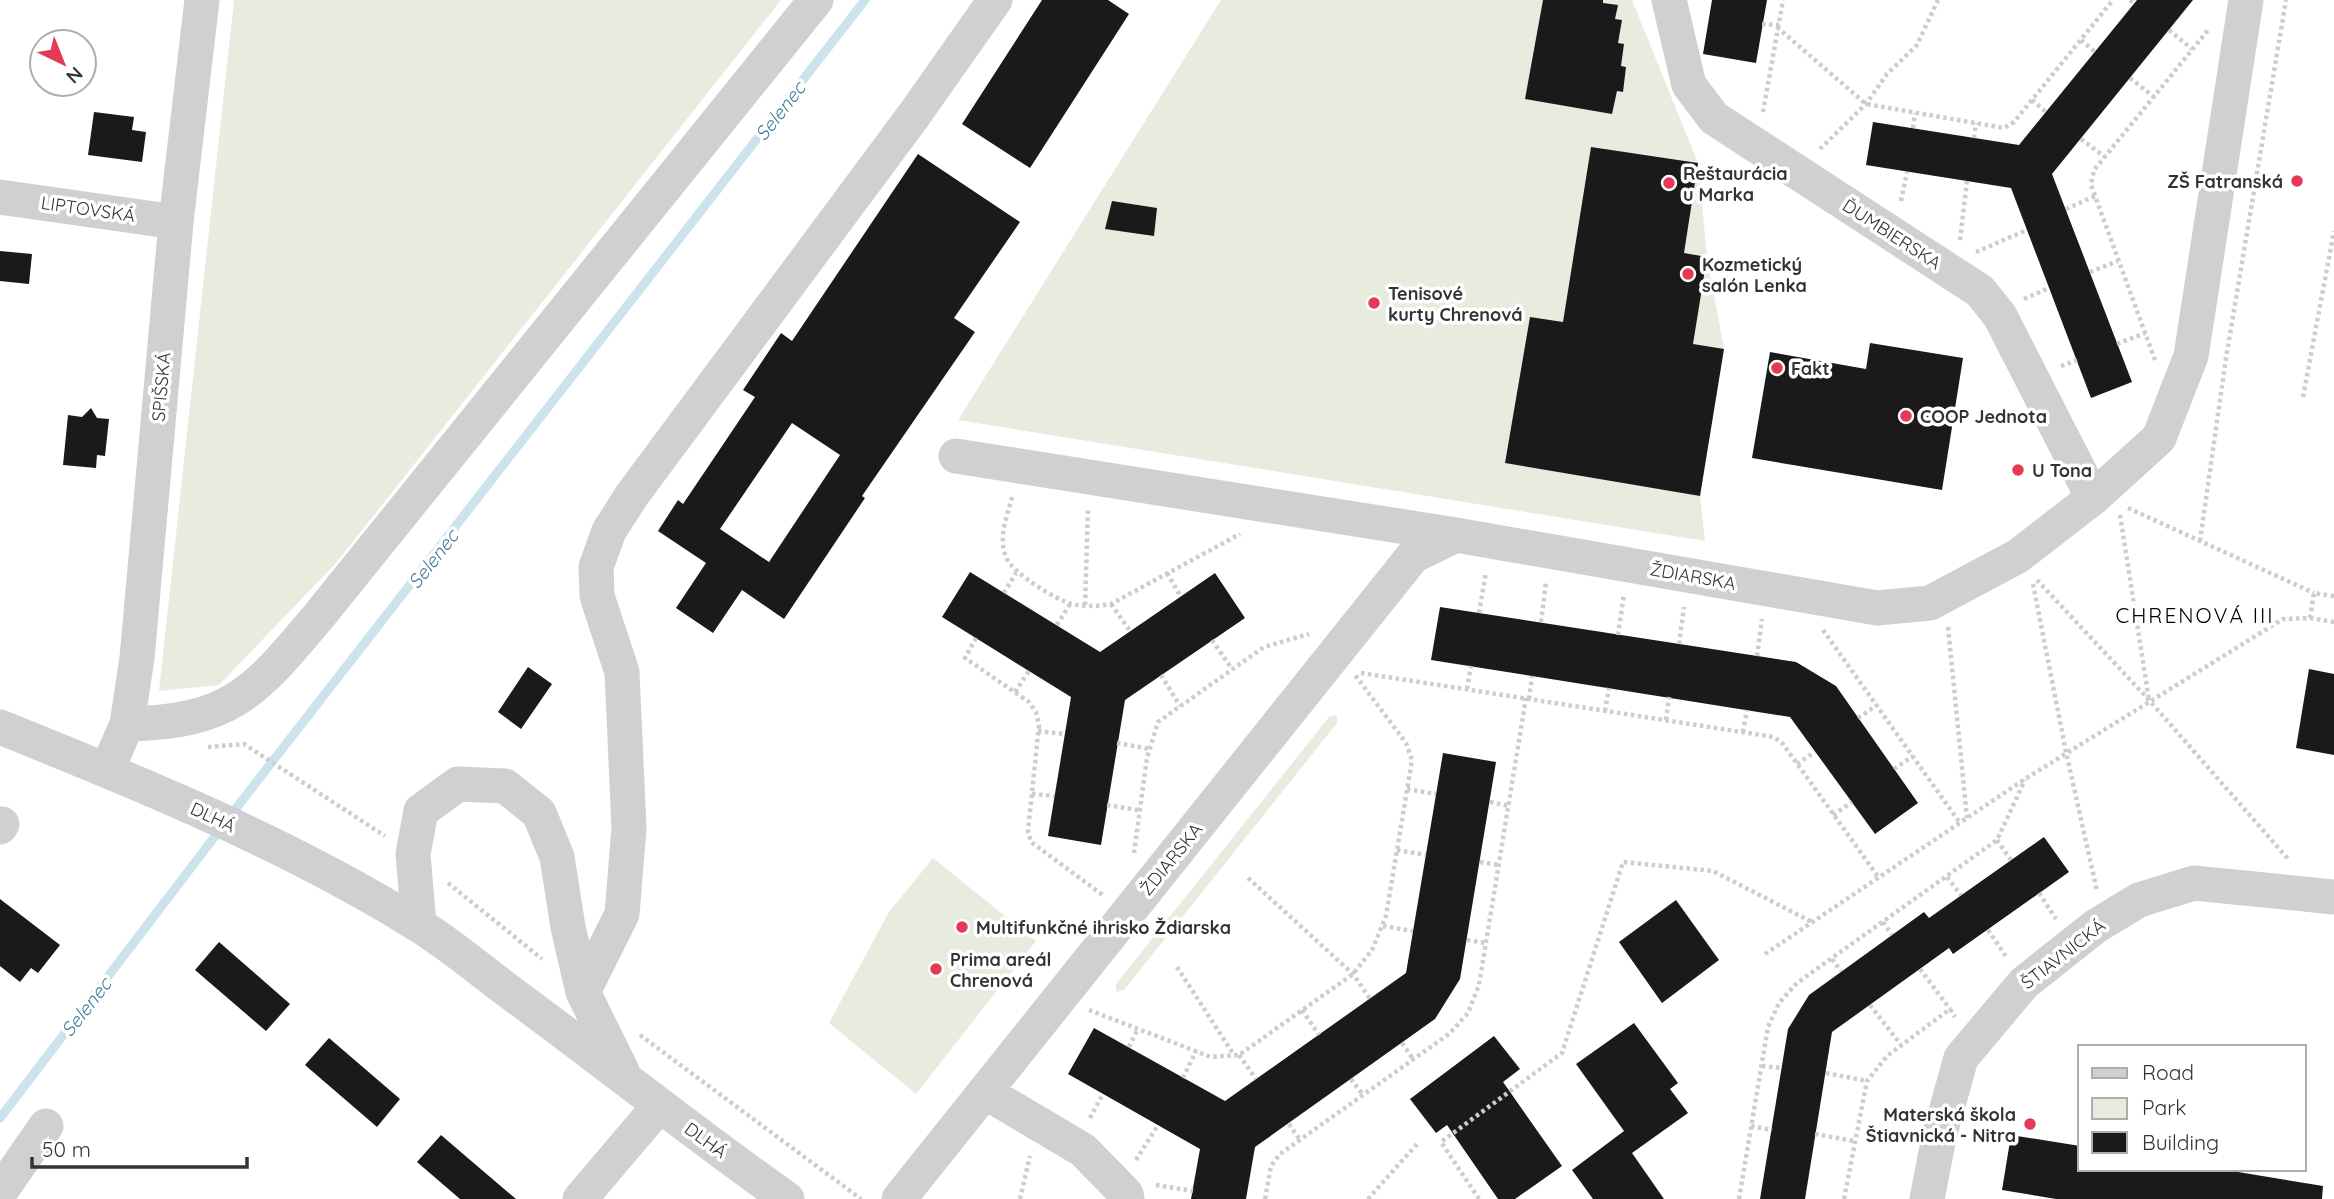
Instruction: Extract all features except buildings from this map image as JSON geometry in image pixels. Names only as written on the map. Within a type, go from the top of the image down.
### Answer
[{"type":"street","name":"SPIŠSKÁ","points":[[107,770],[127,724],[137,658],[176,222],[202,0]]},
{"type":"street","points":[[127,724],[164,724],[200,715],[244,696],[263,680],[318,617],[816,0]]},
{"type":"street","points":[[583,992],[622,914],[629,828],[622,672],[597,596],[596,567],[609,531],[632,495],[914,115],[995,0]]},
{"type":"street","name":"ĎUMBIERSKA","points":[[1669,0],[1689,85],[1714,118],[1980,290],[2000,316],[2093,498]]},
{"type":"street","points":[[1938,610],[2018,556],[2093,498],[2159,438],[2191,356],[2246,0]]},
{"type":"street","name":"LIPTOVSKÁ","points":[[0,197],[176,222]]},
{"type":"street","name":"ŽDIARSKA","points":[[956,456],[1456,535],[1877,608],[1938,610]]},
{"type":"street","name":"ŽDIARSKA","points":[[899,1199],[1412,556],[1456,535]]},
{"type":"street","name":"DLHÁ","points":[[0,727],[202,812],[335,878],[419,925],[787,1199]]},
{"type":"street","name":"DLHÁ","points":[[419,925],[413,854],[421,811],[458,784],[505,786],[539,813],[557,857],[568,927],[583,992],[626,1081]]},
{"type":"street","name":"ŠTIAVNICKÁ","points":[[1927,1199],[1939,1137],[1961,1058],[2024,982],[2096,926],[2139,900],[2194,883],[2334,897]]},
{"type":"street","points":[[985,1092],[1083,1150],[1126,1194],[1141,1187]]},
{"type":"street","points":[[580,1199],[659,1106]]},
{"type":"street","points":[[0,1192],[46,1126]]},
{"type":"path","points":[[1762,118],[1783,0]]},
{"type":"path","points":[[1817,152],[1866,104],[1886,74],[1917,45],[1938,0]]},
{"type":"path","points":[[1762,24],[1779,26],[1866,104],[2004,128],[2032,100],[2113,0]]},
{"type":"path","points":[[2200,541],[2226,358],[2286,0]]},
{"type":"path","points":[[2156,364],[2091,185],[2094,170],[2210,28]]},
{"type":"path","points":[[2169,30],[2192,49]]},
{"type":"path","points":[[2081,40],[2095,51]]},
{"type":"path","points":[[2130,78],[2154,97]]},
{"type":"path","points":[[2032,100],[2046,112]]},
{"type":"path","points":[[1913,128],[1915,113]]},
{"type":"path","points":[[1974,138],[1976,123]]},
{"type":"path","points":[[2081,139],[2105,157]]},
{"type":"path","points":[[1899,208],[1907,172]]},
{"type":"path","points":[[1959,247],[1967,181]]},
{"type":"path","points":[[2066,209],[2095,196]]},
{"type":"path","points":[[1969,255],[2027,230]]},
{"type":"path","points":[[2303,397],[2334,231]]},
{"type":"path","points":[[2090,272],[2119,261]]},
{"type":"path","points":[[2020,301],[2049,288]]},
{"type":"path","points":[[2117,344],[2145,333]]},
{"type":"path","points":[[1020,466],[1002,538],[1006,558],[1016,573],[1070,604],[1096,607],[1111,604],[1251,528]]},
{"type":"path","points":[[1086,605],[1089,476]]},
{"type":"path","points":[[2149,700],[2118,503],[2314,593],[2334,596]]},
{"type":"path","points":[[1479,613],[1487,562]]},
{"type":"path","points":[[1541,622],[1548,572]]},
{"type":"path","points":[[1004,593],[1016,573]]},
{"type":"path","points":[[1167,573],[1181,597]]},
{"type":"path","points":[[2099,898],[2066,752],[2031,575],[2149,700],[2290,861]]},
{"type":"path","points":[[1618,635],[1625,585]]},
{"type":"path","points":[[2310,618],[2314,593]]},
{"type":"path","points":[[1679,644],[1686,595]]},
{"type":"path","points":[[1057,625],[1070,604]]},
{"type":"path","points":[[1111,604],[1130,631]]},
{"type":"path","points":[[1757,656],[1764,608]]},
{"type":"path","points":[[1938,610],[1967,818]]},
{"type":"path","points":[[1765,954],[2066,752],[2283,618],[2310,618],[2334,622]]},
{"type":"path","points":[[1821,627],[1960,823]]},
{"type":"path","points":[[1133,862],[1138,810],[1158,722],[1264,647],[1310,634]]},
{"type":"path","points":[[976,638],[965,658],[1029,702],[1036,712],[1038,732],[1028,831],[1031,842],[1128,913]]},
{"type":"path","points":[[1212,640],[1233,669]]},
{"type":"path","points":[[1467,690],[1471,666]]},
{"type":"path","points":[[1015,692],[1029,671]]},
{"type":"path","points":[[1079,1012],[1087,1009],[1102,1013],[1211,1057],[1237,1055],[1353,974],[1372,950],[1386,916],[1412,760],[1406,743],[1353,672],[1774,737],[1783,744],[1879,878]]},
{"type":"path","points":[[1161,675],[1180,706]]},
{"type":"path","points":[[1265,1199],[1271,1166],[1280,1154],[1449,1034],[1468,1013],[1479,985],[1532,676]]},
{"type":"path","points":[[1605,711],[1609,688]]},
{"type":"path","points":[[1666,720],[1669,697]]},
{"type":"path","points":[[1858,718],[1877,705]]},
{"type":"path","points":[[1743,732],[1747,710]]},
{"type":"path","points":[[1038,732],[1065,734]]},
{"type":"path","points":[[1117,743],[1150,749]]},
{"type":"path","points":[[255,750],[278,767]]},
{"type":"path","points":[[1797,764],[1815,752]]},
{"type":"path","points":[[1894,769],[1913,756]]},
{"type":"path","points":[[1740,1199],[1768,1027],[1779,1003],[1797,983],[1997,840],[2025,779]]},
{"type":"path","points":[[1407,789],[1436,794]]},
{"type":"path","points":[[1032,794],[1054,796]]},
{"type":"path","points":[[1490,802],[1509,806]]},
{"type":"path","points":[[1833,815],[1852,802]]},
{"type":"path","points":[[1107,805],[1138,810]]},
{"type":"path","points":[[1997,840],[2011,860]]},
{"type":"path","points":[[1397,850],[1426,855]]},
{"type":"path","points":[[1480,862],[1499,865]]},
{"type":"path","points":[[1479,1199],[1441,1142],[1562,1053],[1623,862],[1713,871],[1812,922]]},
{"type":"path","points":[[1947,877],[1961,895]]},
{"type":"path","points":[[1248,878],[1353,974],[1370,999]]},
{"type":"path","points":[[2039,893],[2059,923]]},
{"type":"path","points":[[1883,922],[1892,935]]},
{"type":"path","points":[[1382,926],[1413,931]]},
{"type":"path","points":[[1988,930],[2009,962]]},
{"type":"path","points":[[1467,940],[1486,943]]},
{"type":"path","points":[[1832,959],[1841,971]]},
{"type":"path","points":[[1177,967],[1256,1079]]},
{"type":"path","points":[[1920,969],[1956,1018]]},
{"type":"path","points":[[1870,1005],[1901,1045]]},
{"type":"path","points":[[1844,1199],[1867,1081],[1877,1067],[1901,1045],[1950,1009]]},
{"type":"path","points":[[1302,1010],[1320,1035]]},
{"type":"path","points":[[1129,1047],[1138,1028]]},
{"type":"path","points":[[1402,1042],[1413,1059]]},
{"type":"path","points":[[1183,1078],[1196,1051]]},
{"type":"path","points":[[1762,1066],[1782,1068]]},
{"type":"path","points":[[1826,1073],[1867,1081]]},
{"type":"path","points":[[1352,1079],[1363,1095]]},
{"type":"path","points":[[1084,1130],[1103,1094]]},
{"type":"path","points":[[1289,1124],[1300,1140]]},
{"type":"path","points":[[1135,1162],[1158,1125]]},
{"type":"path","points":[[1751,1126],[1772,1129]]},
{"type":"path","points":[[1815,1134],[1854,1140]]},
{"type":"path","points":[[1368,1199],[1419,1143]]},
{"type":"path","points":[[1127,1154],[1135,1162],[1141,1187],[1153,1184],[1193,1191]]},
{"type":"green space","points":[[234,0],[781,0],[337,562],[219,685],[159,691]]},
{"type":"green space","name":"Tenisové kurty Chrenová","points":[[1221,0],[1632,0],[1698,163],[1707,257],[1724,349],[1700,496],[1705,541],[958,420]]},
{"type":"green space","points":[[1337,715],[1337,723],[1124,990],[1116,992],[1116,984],[1329,717]]},
{"type":"green space","name":"Prima areál Chrenová","points":[[933,858],[1036,941],[916,1094],[829,1023],[889,912]]},
{"type":"waterway","name":"Selenec","points":[[230,816],[865,0]]},
{"type":"waterway","name":"Selenec","points":[[0,1118],[222,827]]},
{"type":"place","name":"ZŠ Fatranská","points":[[2297,181]]},
{"type":"place","name":"Reštaurácia u Marka","points":[[1669,183]]},
{"type":"place","name":"Kozmetický salón Lenka","points":[[1688,274]]},
{"type":"place","name":"Tenisové kurty Chrenová","points":[[1374,303]]},
{"type":"place","name":"Fakt","points":[[1777,368]]},
{"type":"place","name":"COOP Jednota","points":[[1906,416]]},
{"type":"place","name":"U Tona","points":[[2018,470]]},
{"type":"place","name":"Multifunkčné ihrisko Ždiarska","points":[[962,927]]},
{"type":"place","name":"Prima areál Chrenová","points":[[936,969]]},
{"type":"place","name":"Materská škola Štiavnická - Nitra","points":[[2030,1124]]},
{"type":"district","name":"CHRENOVÁ III","points":[[2195,615]]}]
